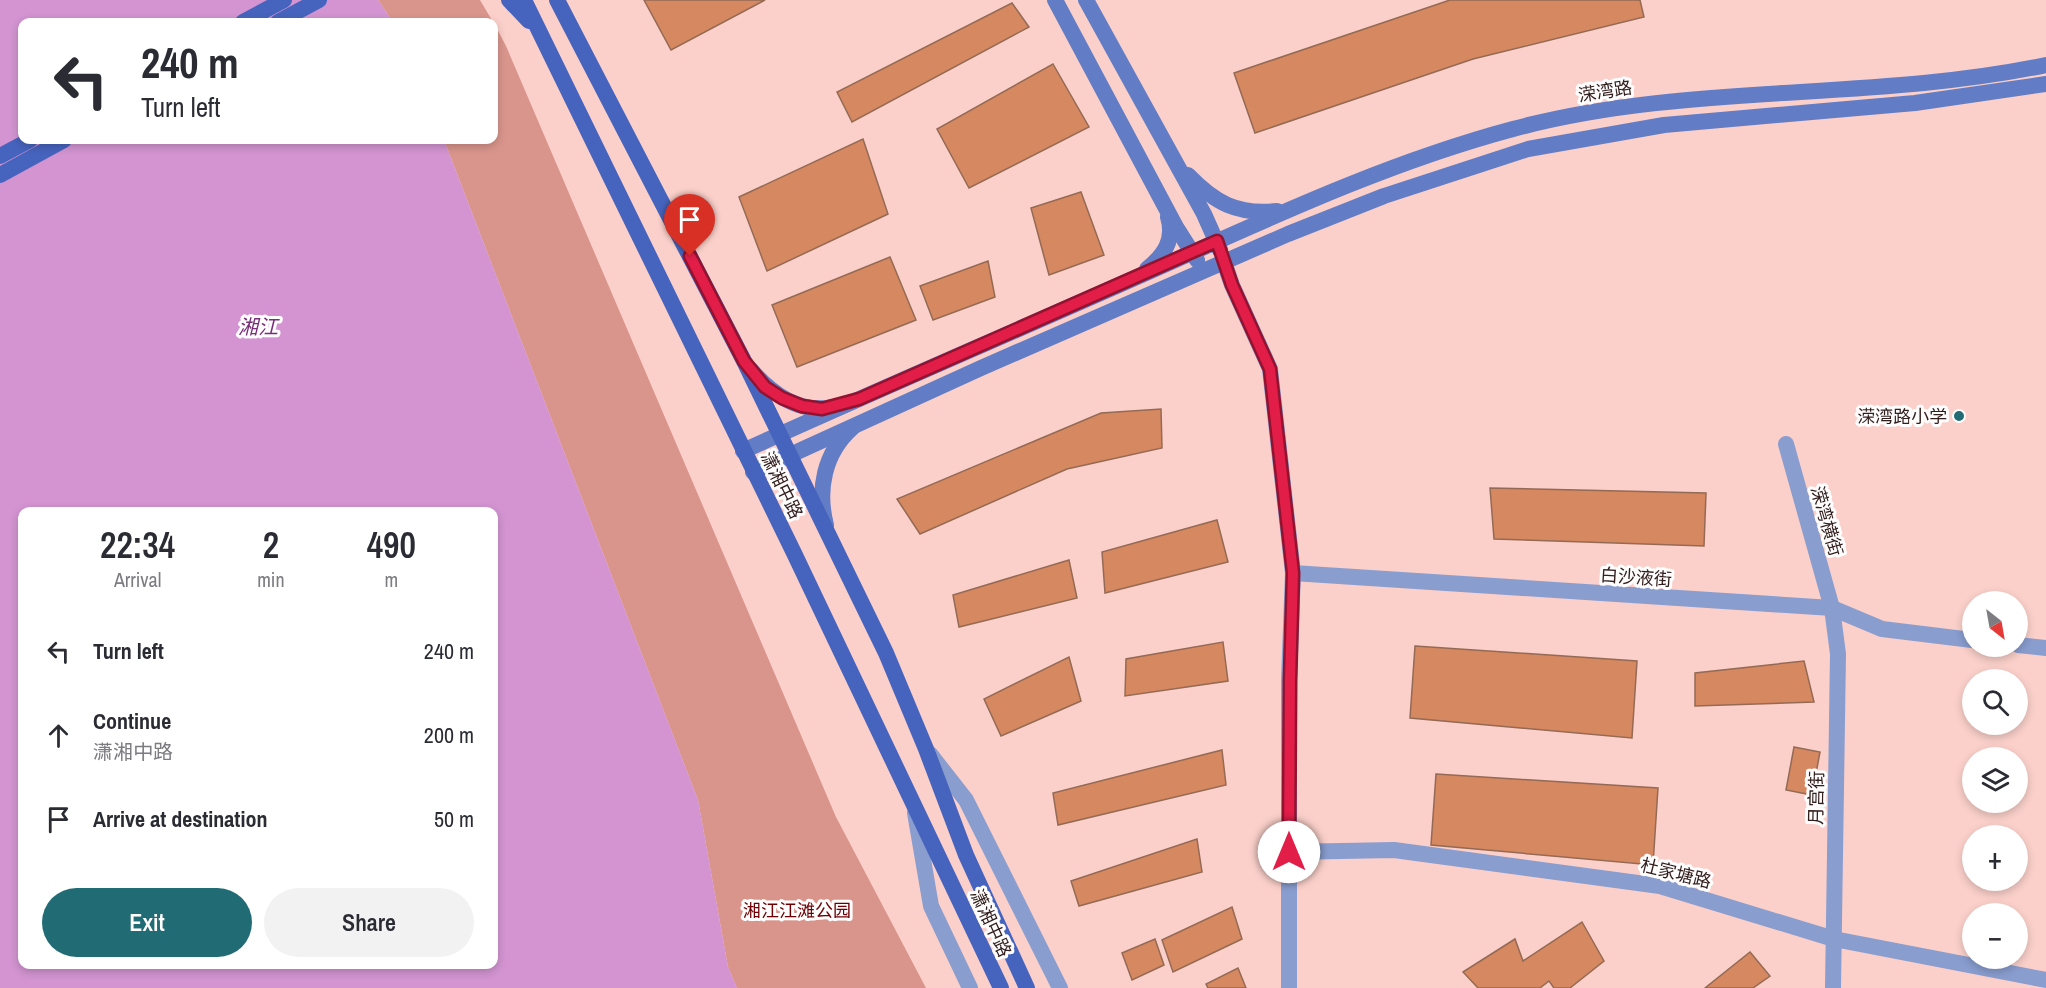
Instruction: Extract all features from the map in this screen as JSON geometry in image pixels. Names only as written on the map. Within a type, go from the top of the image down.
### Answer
[{"type":"main road","points":[[250,18],[284,0]]},
{"type":"main road","points":[[285,18],[319,0]]},
{"type":"main road","points":[[509,0],[541,33]]},
{"type":"main road","name":"潇湘中路","points":[[524,0],[914,803],[1001,988]]},
{"type":"main road","points":[[1055,0],[1162,199],[1204,271]]},
{"type":"main road","points":[[1086,0],[1204,214],[1224,262]]},
{"type":"main road","name":"潇湘中路","points":[[560,4],[744,361],[886,653],[926,749],[966,855],[1028,988]]},
{"type":"main road","name":"溁湾路","points":[[1136,277],[1305,203],[1431,154],[1514,129],[1601,109],[1705,98],[1899,85],[2046,65]]},
{"type":"main road","points":[[753,472],[864,420],[1224,262],[1384,196],[1528,149],[1664,125],[1915,103],[2046,84]]},
{"type":"main road","points":[[0,156],[22,144]]},
{"type":"main road","points":[[0,175],[57,144]]},
{"type":"main road","points":[[1177,164],[1214,197],[1237,209],[1269,212],[1305,203]]},
{"type":"main road","points":[[743,451],[1136,277],[1159,259],[1169,244],[1171,232],[1162,199]]},
{"type":"main road","points":[[744,361],[765,387],[782,398],[802,406],[822,409],[859,399]]},
{"type":"main road","points":[[829,535],[821,495],[824,475],[831,455],[840,441],[864,420]]},
{"type":"street","points":[[1224,262],[1270,369],[1293,573],[1290,680],[1289,988]]},
{"type":"street","name":"溁湾横街","points":[[1786,444],[1832,608]]},
{"type":"street","name":"白沙液街","points":[[1293,573],[1832,608],[1882,629],[1962,639]]},
{"type":"street","name":"月宫街","points":[[1832,608],[1838,654],[1833,988]]},
{"type":"street","points":[[2028,646],[2046,648]]},
{"type":"street","points":[[926,749],[966,800],[1060,988]]},
{"type":"street","points":[[914,803],[931,906],[970,988]]},
{"type":"street","name":"杜家塘路","points":[[1289,852],[1394,850],[1660,886],[1834,939],[2046,980]]},
{"type":"green space","points":[[378,0],[480,0],[491,18],[390,18]]},
{"type":"green space","name":"湘江江滩公园","points":[[498,31],[836,817],[926,988],[737,988],[728,967],[698,800],[446,144],[498,144]]},
{"type":"water","name":"湘江","points":[[0,0],[378,0],[390,18],[18,18],[18,144],[446,144],[698,800],[728,967],[737,988],[0,988]]},
{"type":"building","points":[[644,0],[765,0],[671,50]]},
{"type":"building","points":[[1450,0],[1640,0],[1644,17],[1473,59],[1255,133],[1234,73]]},
{"type":"building","points":[[1012,3],[1029,27],[852,122],[837,92]]},
{"type":"building","points":[[1053,64],[1089,127],[969,188],[937,129]]},
{"type":"building","points":[[863,139],[888,214],[767,271],[739,197]]},
{"type":"building","points":[[1081,192],[1104,255],[1049,275],[1031,208]]},
{"type":"building","points":[[890,257],[916,320],[797,367],[772,305]]},
{"type":"building","points":[[988,261],[995,297],[933,320],[920,286]]},
{"type":"building","points":[[1161,409],[1162,448],[1067,469],[920,534],[897,499],[1101,413]]},
{"type":"building","points":[[1490,488],[1706,493],[1704,546],[1494,539]]},
{"type":"building","points":[[1217,520],[1228,562],[1105,593],[1102,552]]},
{"type":"building","points":[[1069,560],[1077,598],[959,627],[953,595]]},
{"type":"building","points":[[1223,642],[1228,681],[1125,696],[1126,659]]},
{"type":"building","points":[[1415,646],[1637,661],[1632,738],[1410,718]]},
{"type":"building","points":[[1069,657],[1081,701],[1001,736],[984,699]]},
{"type":"building","points":[[1804,661],[1814,702],[1695,706],[1695,673]]},
{"type":"building","points":[[1794,747],[1820,752],[1812,795],[1786,790]]},
{"type":"building","points":[[1222,750],[1226,785],[1058,825],[1053,793]]},
{"type":"building","points":[[1436,774],[1658,788],[1653,865],[1431,845]]},
{"type":"building","points":[[1197,839],[1202,872],[1079,906],[1071,881]]},
{"type":"building","points":[[1232,907],[1242,939],[1173,972],[1162,940]]},
{"type":"building","points":[[1582,922],[1604,961],[1570,988],[1554,988],[1549,981],[1540,988],[1478,988],[1463,972],[1515,939],[1523,961]]},
{"type":"building","points":[[1155,939],[1164,965],[1132,980],[1122,953]]},
{"type":"building","points":[[1750,952],[1770,976],[1753,988],[1705,988]]},
{"type":"building","points":[[1238,968],[1246,988],[1208,988],[1206,984]]},
{"type":"place","name":"溁湾路小学","points":[[1959,416]]},
{"type":"route","points":[[690,256],[744,361],[765,387],[782,398],[802,406],[822,409],[859,399],[1217,241],[1232,285],[1270,369],[1293,573],[1289,852]]}]
